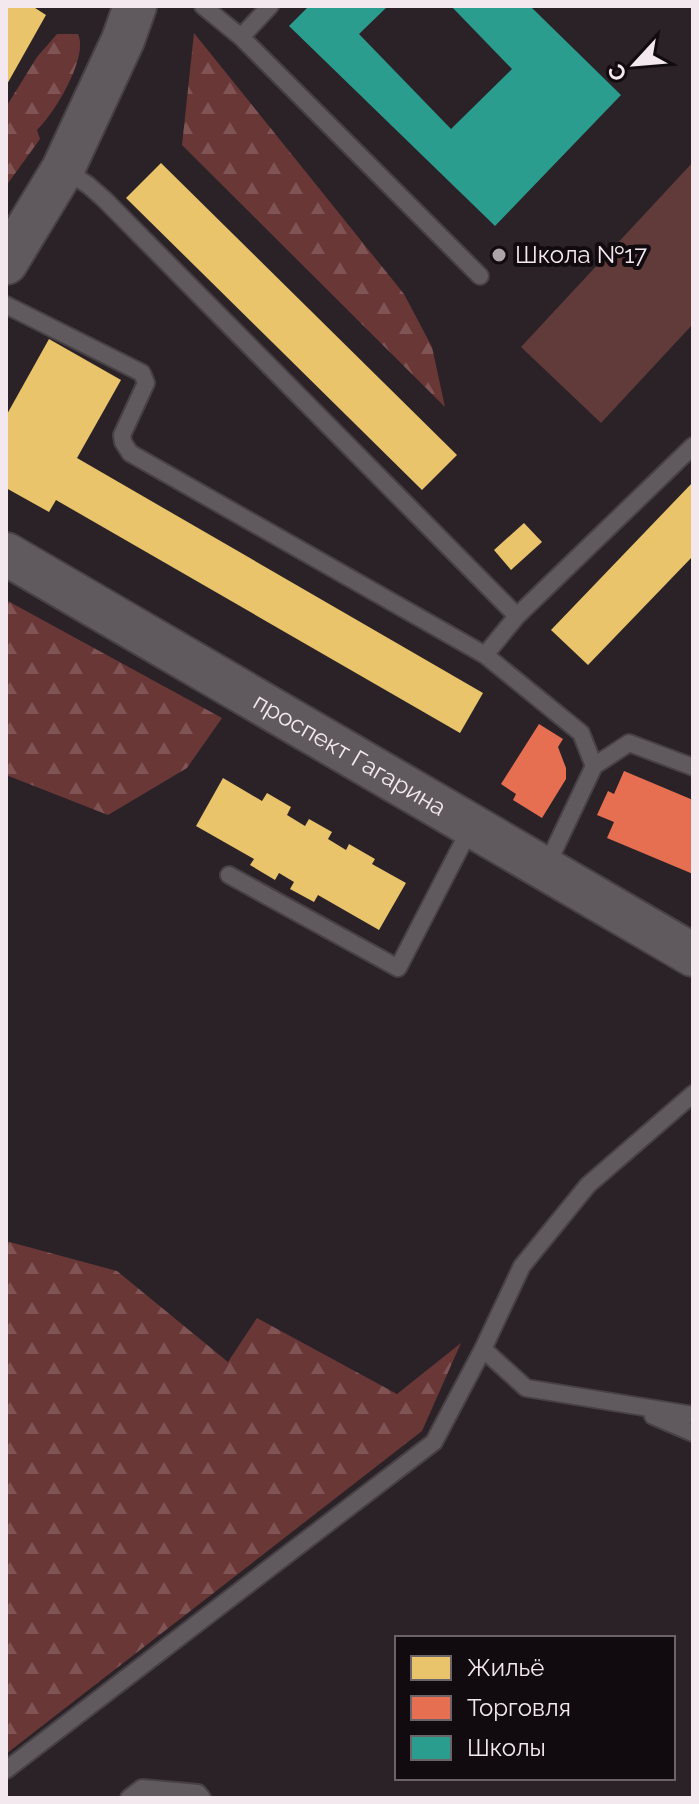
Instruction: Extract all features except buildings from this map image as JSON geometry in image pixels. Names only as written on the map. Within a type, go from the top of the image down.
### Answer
[{"type":"street","points":[[6,263],[63,169],[123,40],[135,6]]},
{"type":"street","name":"проспект Гагарина","points":[[6,554],[693,955]]},
{"type":"lane","points":[[203,6],[241,37],[480,276]]},
{"type":"lane","points":[[241,37],[270,6]]},
{"type":"lane","points":[[63,169],[104,199],[517,616]]},
{"type":"lane","points":[[6,305],[142,373],[146,383],[122,435],[130,453],[485,655],[581,733],[594,766]]},
{"type":"lane","points":[[485,655],[517,616],[693,446]]},
{"type":"lane","points":[[545,869],[594,766],[629,743],[693,767]]},
{"type":"lane","points":[[229,875],[398,968],[471,827]]},
{"type":"lane","points":[[6,1770],[434,1442],[522,1266],[588,1185],[693,1094]]},
{"type":"lane","points":[[483,1349],[526,1388],[693,1415]]},
{"type":"lane","points":[[622,1404],[693,1433]]},
{"type":"lane","points":[[129,1798],[142,1788],[198,1793],[202,1798]]},
{"type":"green space","points":[[194,33],[404,294],[432,347],[445,407],[182,145]]},
{"type":"green space","points":[[57,34],[78,34],[79,56],[68,85],[37,130],[40,139],[6,186],[6,107],[37,57]]},
{"type":"green space","points":[[6,600],[222,718],[187,768],[108,815],[6,775]]},
{"type":"green space","points":[[6,1241],[117,1271],[228,1362],[257,1318],[397,1394],[461,1343],[422,1431],[6,1754]]},
{"type":"shaded area","points":[[693,162],[693,324],[601,423],[521,347]]},
{"type":"place","name":"Школа №17","points":[[499,255]]}]
